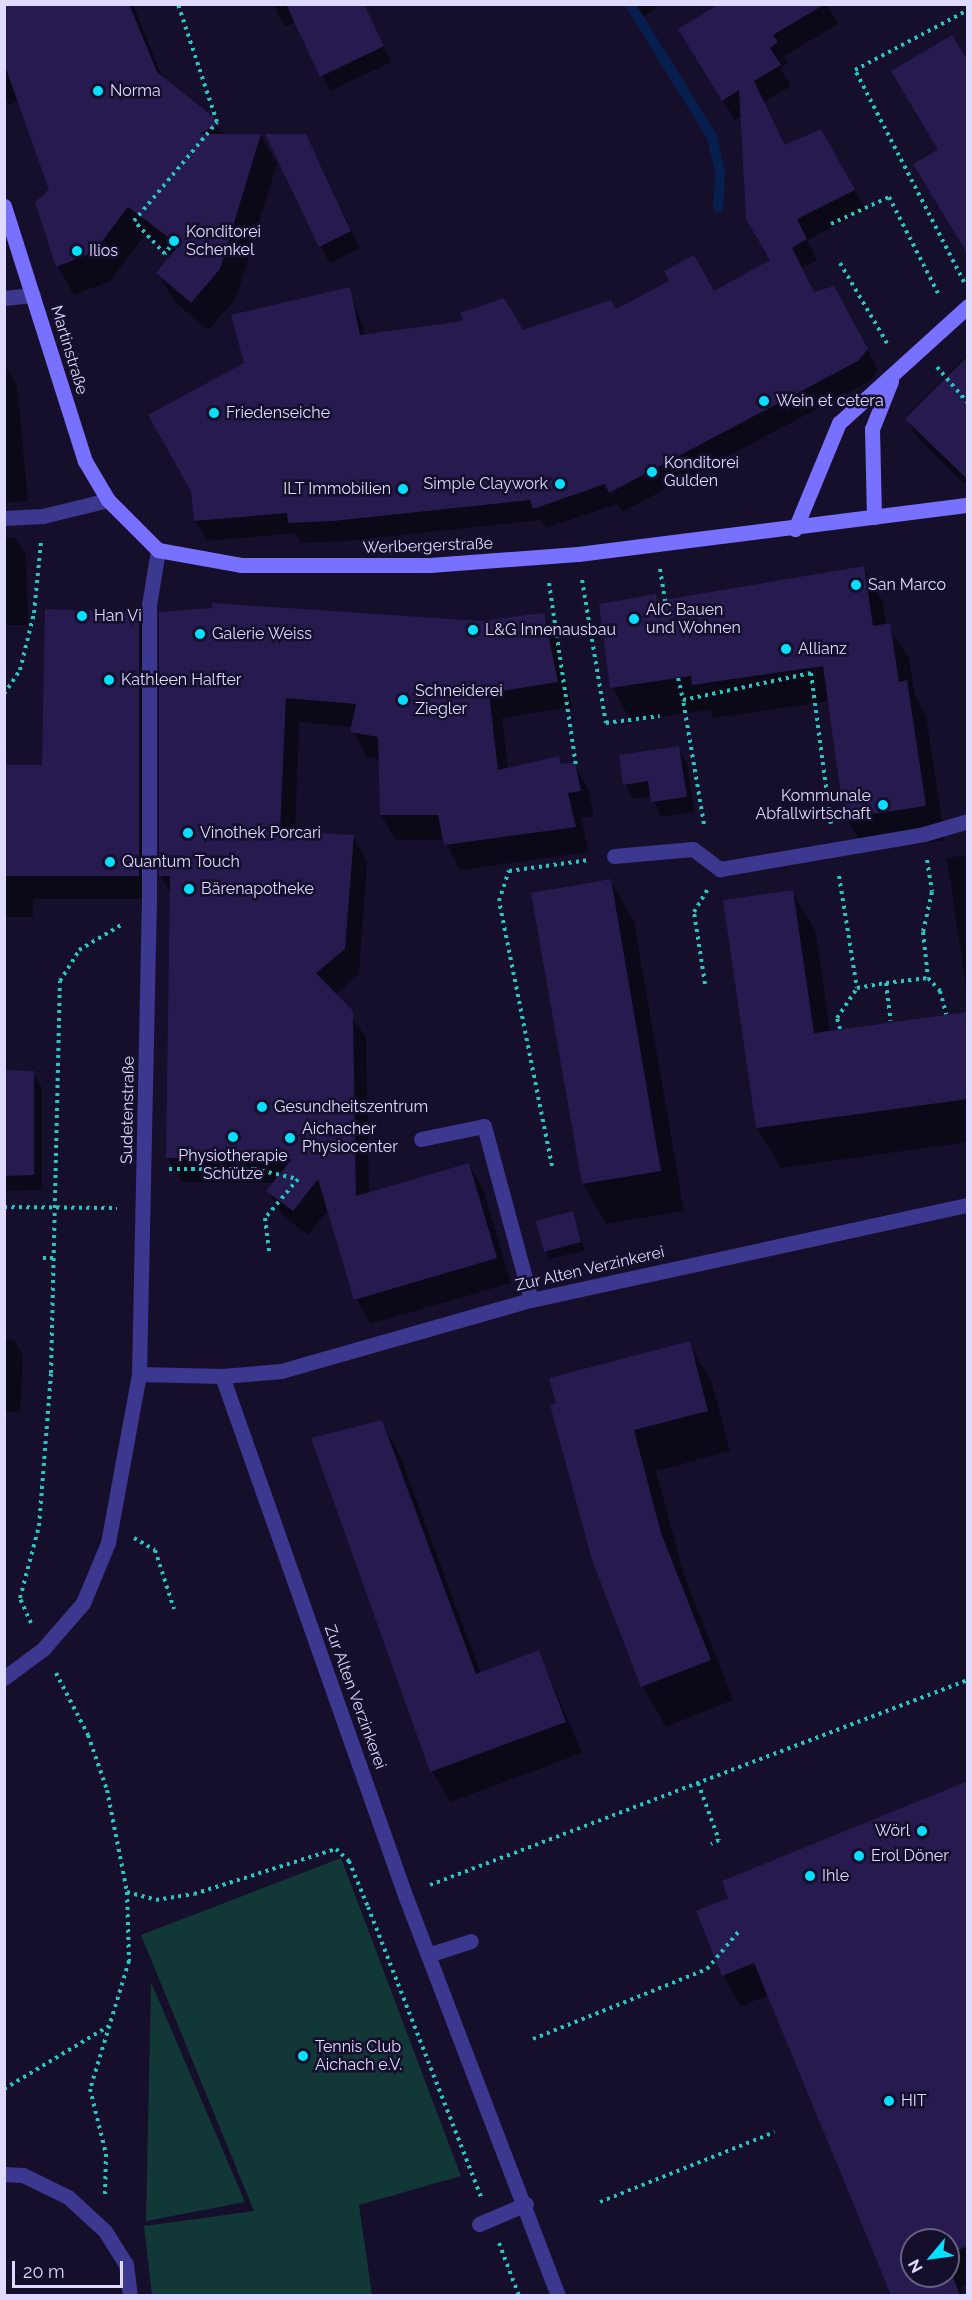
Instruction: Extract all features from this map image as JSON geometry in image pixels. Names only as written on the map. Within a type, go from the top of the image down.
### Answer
[{"type":"main road","name":"Martinstraße","points":[[4,206],[77,443],[108,500]]},
{"type":"main road","points":[[795,529],[839,423],[897,374],[968,306]]},
{"type":"main road","points":[[874,517],[872,429],[897,374]]},
{"type":"main road","name":"Werlbergerstraße","points":[[108,500],[158,550],[194,560],[307,567],[546,558],[795,529],[968,505]]},
{"type":"street","points":[[4,298],[33,295]]},
{"type":"street","points":[[4,518],[43,516],[108,500]]},
{"type":"street","name":"Sudetenstraße","points":[[4,1678],[43,1649],[83,1603],[110,1533],[139,1374],[145,1208],[149,907],[149,605],[158,550]]},
{"type":"street","points":[[614,856],[693,849],[715,865],[924,834],[968,821]]},
{"type":"street","points":[[421,1139],[484,1126],[531,1300]]},
{"type":"street","name":"Zur Alten Verzinkerei","points":[[139,1374],[222,1376],[281,1371],[531,1300],[968,1205]]},
{"type":"street","name":"Zur Alten Verzinkerei","points":[[222,1376],[405,1895],[525,2204],[554,2294]]},
{"type":"street","points":[[429,1955],[471,1941]]},
{"type":"street","points":[[4,2174],[22,2175],[68,2197],[105,2230],[126,2264],[130,2295]]},
{"type":"street","points":[[484,2222],[525,2204]]},
{"type":"path","points":[[174,241],[165,254],[134,221],[217,122],[178,4]]},
{"type":"path","points":[[968,10],[855,70],[968,288]]},
{"type":"path","points":[[831,224],[889,197],[952,321]]},
{"type":"path","points":[[840,263],[897,374]]},
{"type":"path","points":[[924,348],[968,403]]},
{"type":"path","points":[[4,694],[20,670],[34,613],[43,516]]},
{"type":"path","points":[[656,545],[666,605]]},
{"type":"path","points":[[578,554],[606,723],[660,716]]},
{"type":"path","points":[[546,558],[576,766]]},
{"type":"path","points":[[683,700],[811,673],[857,988],[837,1017],[840,1029]]},
{"type":"path","points":[[678,678],[715,865],[694,912],[705,984]]},
{"type":"path","points":[[924,834],[932,892],[923,932],[928,978],[940,991],[946,1014]]},
{"type":"path","points":[[552,1166],[499,901],[509,871],[614,856]]},
{"type":"path","points":[[105,2230],[106,2154],[90,2090],[129,1961],[127,1892],[103,1779],[88,1735],[43,1649],[20,1598],[39,1526],[51,1373],[60,981],[79,950],[149,907]]},
{"type":"path","points":[[857,988],[928,978]]},
{"type":"path","points":[[886,983],[891,1021]]},
{"type":"path","points":[[145,1168],[254,1169],[298,1179],[265,1218],[269,1252]]},
{"type":"path","points":[[4,1207],[145,1208]]},
{"type":"path","points":[[43,1258],[54,1258]]},
{"type":"path","points":[[110,1533],[142,1539],[155,1550],[174,1609]]},
{"type":"path","points":[[368,1907],[405,1895],[968,1680]]},
{"type":"path","points":[[698,1783],[719,1840],[711,1844]]},
{"type":"path","points":[[127,1892],[156,1900],[194,1894],[336,1849],[349,1861],[484,2222],[519,2295]]},
{"type":"path","points":[[533,2039],[707,1969],[740,1930]]},
{"type":"path","points":[[4,2089],[110,2026]]},
{"type":"path","points":[[600,2202],[775,2132]]},
{"type":"green space","name":"Tennis Club Aichach e.V.","points":[[341,1858],[461,2176],[359,2205],[372,2295],[152,2295],[144,2226],[254,2211],[141,1935]]},
{"type":"green space","points":[[151,1982],[245,2202],[146,2221]]},
{"type":"building","name":"Norma","points":[[4,4],[129,4],[157,72],[221,123],[199,134],[261,134],[220,269],[191,303],[156,273],[179,245],[128,207],[94,252],[56,267],[35,202],[49,190],[4,63]]},
{"type":"building","points":[[286,4],[364,4],[384,46],[320,77]]},
{"type":"building","points":[[719,4],[825,4],[773,35],[778,42],[770,48],[781,65],[754,81],[785,145],[821,129],[855,190],[797,219],[807,239],[792,248],[814,292],[834,286],[868,349],[858,361],[609,493],[605,484],[533,509],[530,500],[333,521],[288,523],[287,513],[194,521],[191,491],[148,415],[244,363],[231,315],[350,287],[360,335],[463,321],[460,313],[504,298],[523,330],[611,300],[616,309],[669,281],[664,271],[694,255],[714,291],[770,260],[746,219],[739,90],[722,101],[678,29]]},
{"type":"building","points":[[952,35],[968,61],[968,255],[913,164],[938,150],[891,71]]},
{"type":"building","points":[[265,134],[306,134],[351,231],[319,247]]},
{"type":"building","points":[[968,356],[968,480],[905,419]]},
{"type":"building","points":[[864,566],[873,626],[890,623],[899,682],[907,680],[926,806],[844,818],[823,666],[692,685],[691,676],[610,688],[599,604],[656,594],[657,601]]},
{"type":"building","points":[[212,603],[481,621],[544,613],[558,682],[489,693],[498,770],[559,756],[561,764],[575,762],[581,791],[568,793],[576,827],[444,845],[438,815],[380,815],[378,737],[350,732],[356,704],[286,698],[280,831],[354,835],[345,949],[316,973],[353,1011],[356,1196],[469,1163],[497,1258],[354,1300],[318,1179],[293,1211],[266,1191],[292,1159],[166,1158],[170,876],[159,876],[159,612],[212,608]]},
{"type":"building","points":[[45,609],[139,612],[139,876],[4,876],[4,765],[42,765]]},
{"type":"building","points":[[679,746],[687,797],[651,802],[648,781],[623,785],[619,755]]},
{"type":"building","points":[[611,879],[661,1171],[582,1184],[531,893]]},
{"type":"building","points":[[793,890],[814,1033],[968,1012],[968,1099],[756,1128],[723,900]]},
{"type":"building","points":[[4,1070],[34,1071],[34,1175],[4,1176]]},
{"type":"building","points":[[573,1211],[581,1242],[544,1252],[536,1221]]},
{"type":"building","points":[[690,1341],[708,1411],[634,1430],[661,1533],[711,1660],[641,1687],[592,1560],[550,1405],[556,1403],[549,1378]]},
{"type":"building","points":[[382,1420],[476,1674],[539,1650],[566,1722],[430,1772],[311,1438]]},
{"type":"building","name":"HIT","points":[[968,1781],[968,2246],[960,2249],[960,2228],[900,2228],[900,2288],[957,2288],[960,2295],[891,2295],[754,1963],[722,1976],[696,1911],[728,1898],[722,1881]]},
{"type":"waterway","points":[[630,4],[712,137],[720,173],[718,207]]},
{"type":"place","name":"Norma","points":[[98,91]]},
{"type":"place","name":"Konditorei Schenkel","points":[[174,241]]},
{"type":"place","name":"Ilios","points":[[77,251]]},
{"type":"place","name":"Wein et cetera","points":[[764,401]]},
{"type":"place","name":"Friedenseiche","points":[[214,413]]},
{"type":"place","name":"Konditorei Gulden","points":[[652,472]]},
{"type":"place","name":"Simple Claywork","points":[[560,484]]},
{"type":"place","name":"ILT Immobilien","points":[[403,489]]},
{"type":"place","name":"San Marco","points":[[856,585]]},
{"type":"place","name":"Han Vi","points":[[82,616]]},
{"type":"place","name":"AIC Bauen und Wohnen","points":[[634,619]]},
{"type":"place","name":"L&G Innenausbau","points":[[473,630]]},
{"type":"place","name":"Galerie Weiss","points":[[200,634]]},
{"type":"place","name":"Allianz","points":[[786,649]]},
{"type":"place","name":"Kathleen Halfter","points":[[109,680]]},
{"type":"place","name":"Schneiderei Ziegler","points":[[403,700]]},
{"type":"place","name":"Kommunale Abfallwirtschaft","points":[[883,805]]},
{"type":"place","name":"Vinothek Porcari","points":[[188,833]]},
{"type":"place","name":"Quantum Touch","points":[[110,862]]},
{"type":"place","name":"Bärenapotheke","points":[[189,889]]},
{"type":"place","name":"Gesundheitszentrum","points":[[262,1107]]},
{"type":"place","name":"Physiotherapie Schütze","points":[[233,1137]]},
{"type":"place","name":"Aichacher Physiocenter","points":[[290,1138]]},
{"type":"place","name":"Wörl","points":[[922,1831]]},
{"type":"place","name":"Erol Döner","points":[[859,1856]]},
{"type":"place","name":"Ihle","points":[[810,1876]]},
{"type":"place","name":"Tennis Club Aichach e.V.","points":[[303,2056]]},
{"type":"place","name":"HIT","points":[[889,2101]]}]
